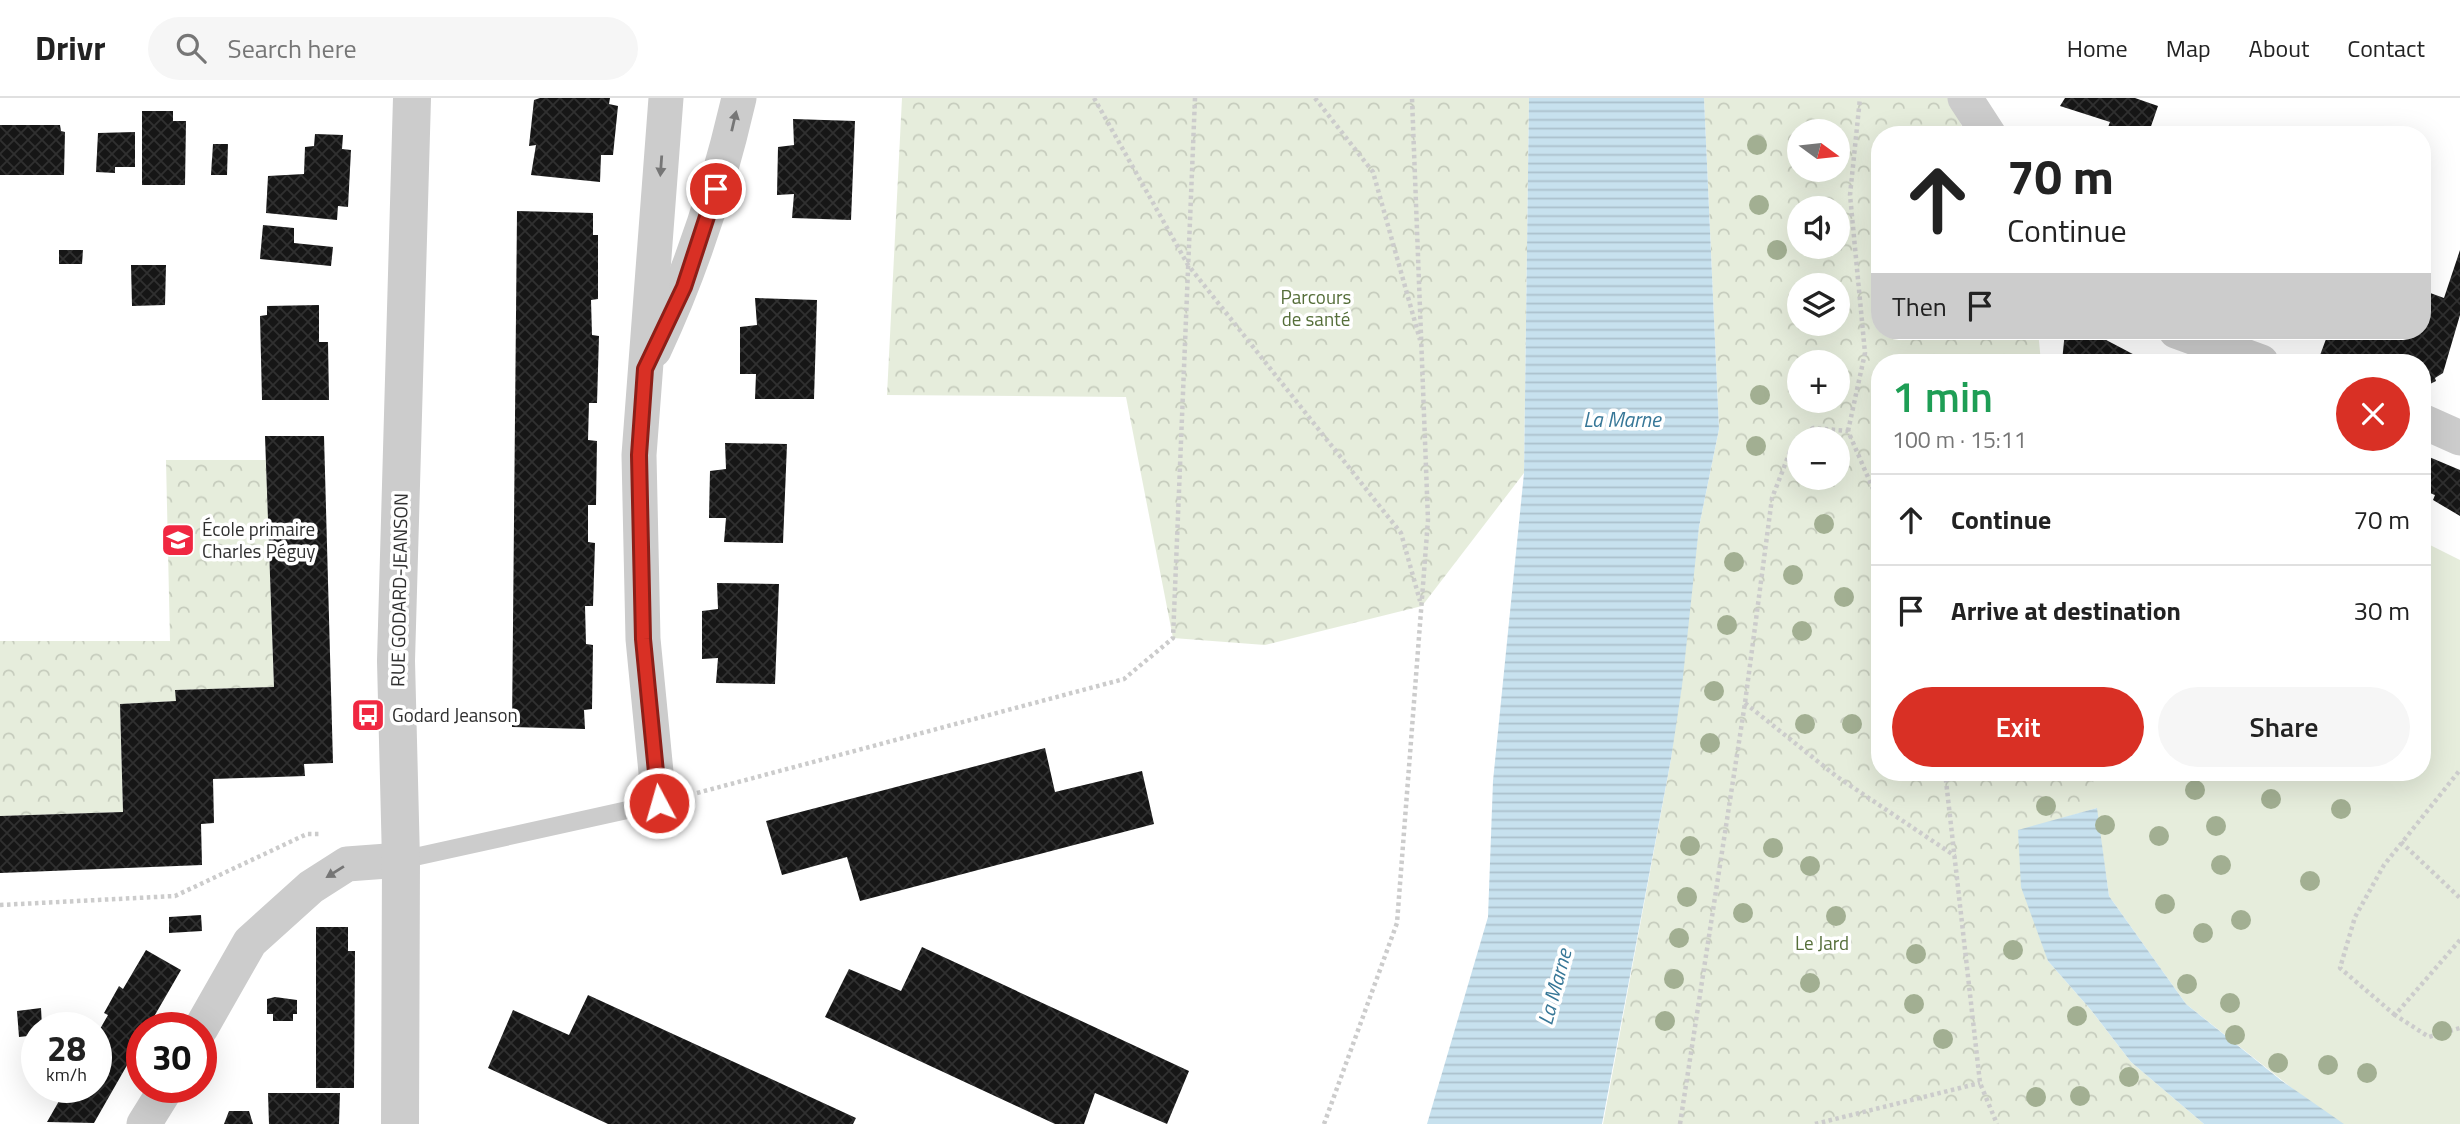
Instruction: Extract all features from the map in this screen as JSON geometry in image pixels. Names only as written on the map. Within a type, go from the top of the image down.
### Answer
[{"type":"street","name":"RUE GODARD-JEANSON","points":[[400,1124],[401,860],[396,661],[411,98]]},
{"type":"street","points":[[659,803],[643,639],[639,455],[666,98]]},
{"type":"street","points":[[645,369],[684,287],[723,165],[739,98]]},
{"type":"street","points":[[1965,98],[1983,126]]},
{"type":"street","points":[[2200,340],[2240,354]]},
{"type":"street","points":[[210,1012],[250,942],[311,887],[347,864],[401,860]]},
{"type":"street","points":[[144,1124],[157,1103]]},
{"type":"lane","points":[[401,860],[659,803]]},
{"type":"path","points":[[1094,98],[1188,265],[1401,533],[1422,606]]},
{"type":"path","points":[[659,803],[1124,679],[1173,638],[1195,98]]},
{"type":"path","points":[[1315,98],[1373,173],[1422,348]]},
{"type":"path","points":[[1324,1124],[1398,923],[1428,520],[1412,98]]},
{"type":"path","points":[[1849,427],[1865,352],[1850,195],[1860,98]]},
{"type":"path","points":[[1850,436],[1871,484]]},
{"type":"path","points":[[1680,1124],[1776,488],[1787,460]]},
{"type":"path","points":[[1745,703],[1836,776],[1956,856]]},
{"type":"path","points":[[2460,770],[2400,842],[2355,917],[2340,968],[2395,1015],[2429,1037],[2460,1028]]},
{"type":"path","points":[[1946,781],[1980,1083],[1997,1124]]},
{"type":"path","points":[[0,905],[175,896],[307,834],[344,835],[347,864]]},
{"type":"path","points":[[2400,842],[2460,898]]},
{"type":"path","points":[[2395,1015],[2460,940]]},
{"type":"path","points":[[1815,1124],[1980,1083]]},
{"type":"green space","name":"Parcours de santé","points":[[902,98],[1529,98],[1524,473],[1422,606],[1265,645],[1173,638],[1126,397],[887,395]]},
{"type":"green space","name":"Le Jard","points":[[1704,98],[1949,98],[1962,126],[1871,126],[1871,340],[2039,340],[2040,354],[1871,354],[1871,781],[2093,781],[2097,808],[2018,831],[2048,961],[2091,1010],[2131,1062],[2204,1124],[1603,1124],[1671,759],[1699,527],[1719,429]]},
{"type":"green space","points":[[166,460],[266,460],[274,687],[176,690],[176,701],[120,704],[123,812],[0,816],[0,641],[170,641]]},
{"type":"green space","points":[[2431,546],[2460,560],[2460,1124],[2337,1124],[2186,1004],[2109,896],[2092,781],[2431,781]]},
{"type":"water","name":"La Marne","points":[[1529,98],[1704,98],[1719,429],[1699,527],[1682,686],[1671,759],[1602,1124],[1427,1124],[1488,917],[1493,781],[1524,473]]},
{"type":"water","points":[[2097,808],[2109,896],[2186,1004],[2282,1081],[2344,1124],[2204,1124],[2131,1062],[2091,1010],[2048,961],[2021,887],[2018,830]]},
{"type":"building","points":[[610,98],[609,104],[618,106],[613,155],[601,155],[600,182],[531,175],[536,145],[529,146],[534,100]]},
{"type":"building","points":[[2065,98],[2135,98],[2158,106],[2151,126],[2108,126],[2110,122],[2060,106]]},
{"type":"building","points":[[142,111],[173,111],[173,121],[186,121],[185,185],[142,185]]},
{"type":"building","points":[[793,119],[855,121],[851,220],[792,218],[794,194],[777,195],[778,147],[794,145]]},
{"type":"building","points":[[0,125],[60,125],[61,131],[65,132],[64,175],[0,175]]},
{"type":"building","points":[[135,132],[135,167],[115,167],[115,173],[96,172],[98,133]]},
{"type":"building","points":[[315,134],[343,135],[342,149],[351,150],[348,207],[338,206],[337,220],[266,213],[268,176],[304,174],[305,147],[314,146]]},
{"type":"building","points":[[213,144],[228,144],[227,175],[211,175]]},
{"type":"building","points":[[517,211],[593,213],[593,235],[598,235],[598,299],[591,300],[592,335],[599,336],[597,403],[589,403],[588,440],[597,441],[596,505],[588,505],[588,542],[595,543],[593,606],[585,606],[586,644],[593,645],[592,709],[584,710],[585,729],[512,727]]},
{"type":"building","points":[[263,225],[294,228],[294,243],[333,247],[331,266],[260,259]]},
{"type":"building","points":[[59,250],[83,250],[82,264],[59,264]]},
{"type":"building","points":[[2460,250],[2460,315],[2443,373],[2431,384],[2431,354],[2320,354],[2326,340],[2431,340],[2431,293],[2444,298]]},
{"type":"building","points":[[131,265],[166,265],[165,305],[132,306]]},
{"type":"building","points":[[755,298],[817,300],[814,399],[755,399],[756,374],[740,374],[740,327],[757,325]]},
{"type":"building","points":[[319,305],[319,342],[328,342],[329,400],[262,400],[260,316],[267,315],[267,306]]},
{"type":"building","points":[[2064,340],[2106,340],[2133,354],[2063,354]]},
{"type":"building","points":[[265,436],[324,436],[333,763],[304,764],[305,776],[213,779],[214,823],[201,824],[202,865],[0,873],[0,816],[123,812],[120,704],[176,701],[175,690],[274,687]]},
{"type":"building","points":[[725,443],[787,444],[783,543],[724,542],[726,518],[709,518],[710,471],[726,469]]},
{"type":"building","points":[[2431,458],[2460,470],[2460,516],[2433,500],[2435,495],[2431,493]]},
{"type":"building","points":[[717,583],[779,584],[775,684],[716,683],[718,658],[702,659],[702,611],[718,609]]},
{"type":"building","points":[[1045,748],[1055,792],[1142,771],[1154,824],[860,901],[847,857],[782,875],[766,821]]},
{"type":"building","points":[[201,915],[202,931],[169,933],[169,917]]},
{"type":"building","points":[[316,927],[348,927],[348,951],[355,951],[354,1088],[316,1088]]},
{"type":"building","points":[[922,947],[1189,1071],[1167,1124],[1095,1093],[1084,1124],[1055,1124],[825,1017],[849,969],[901,991]]},
{"type":"building","points":[[146,950],[181,970],[157,1012],[126,1012],[126,1067],[112,1092],[112,1012],[105,1012],[119,986],[123,989]]},
{"type":"building","points":[[588,995],[856,1118],[853,1124],[608,1124],[488,1068],[513,1010],[569,1035]]},
{"type":"building","points":[[275,997],[297,1000],[297,1014],[293,1014],[293,1021],[273,1021],[273,1014],[267,1014],[267,999]]},
{"type":"building","points":[[41,1008],[41,1012],[21,1012],[21,1037],[19,1037],[17,1011]]},
{"type":"building","points":[[268,1093],[340,1093],[339,1124],[269,1124]]},
{"type":"building","points":[[58,1103],[105,1103],[94,1123],[47,1122]]},
{"type":"building","points":[[229,1111],[249,1111],[253,1124],[224,1124]]},
{"type":"place","name":"École primaire Charles Péguy","points":[[178,540]]},
{"type":"place","name":"Godard Jeanson","points":[[368,715]]},
{"type":"route","points":[[659,803],[643,639],[639,455],[645,369],[684,287],[716,189]]}]
